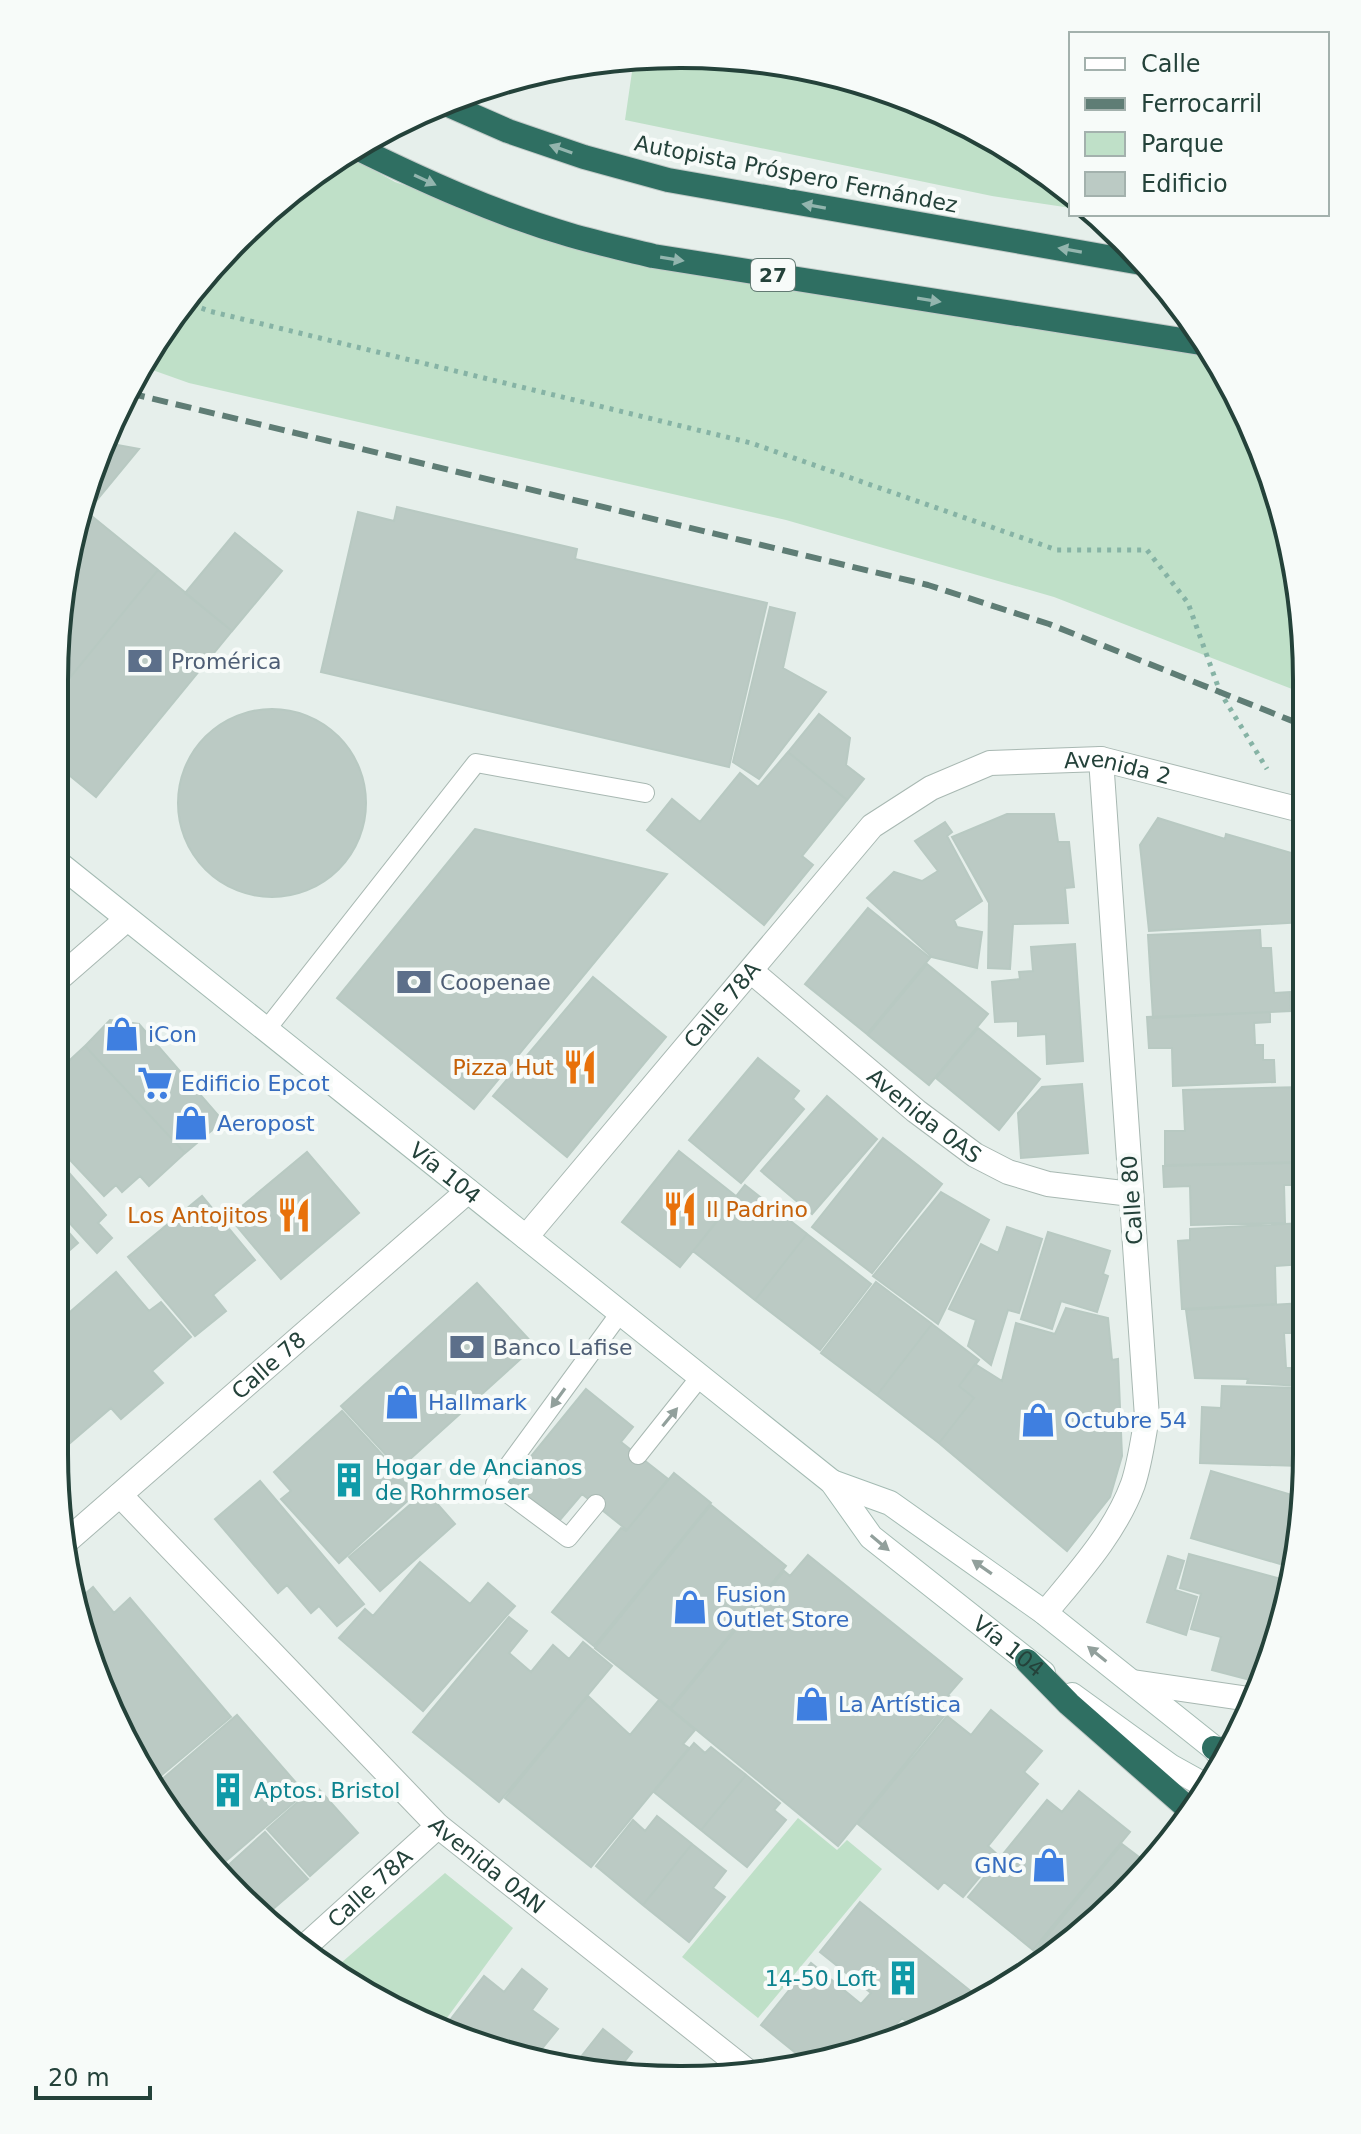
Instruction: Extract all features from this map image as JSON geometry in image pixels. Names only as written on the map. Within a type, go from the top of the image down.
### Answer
[{"type":"highway","name":"Autopista Próspero Fernández","points":[[461,110],[546,144],[668,180],[1126,260]]},
{"type":"highway","name":"27","points":[[368,153],[499,211],[569,235],[653,256],[1191,341]]},
{"type":"highway","points":[[1027,1661],[1069,1704],[1183,1804]]},
{"type":"street","name":"Avenida 2","points":[[931,788],[990,763],[1101,759],[1293,809]]},
{"type":"street","name":"Calle 80","points":[[1045,1613],[1095,1551],[1119,1514],[1133,1484],[1147,1417],[1101,759]]},
{"type":"street","name":"Calle 78A","points":[[526,1237],[872,826],[931,788]]},
{"type":"street","name":"Vía 104","points":[[68,871],[832,1482],[871,1537],[1027,1661],[1170,1766],[1198,1781]]},
{"type":"street","points":[[68,970],[127,919]]},
{"type":"street","name":"Avenida 0AS","points":[[751,971],[916,1111],[975,1155],[1008,1172],[1048,1184],[1131,1194]]},
{"type":"street","name":"Calle 78","points":[[73,1535],[468,1191]]},
{"type":"street","name":"Vía 104","points":[[832,1482],[890,1503],[1045,1613],[1217,1749]]},
{"type":"street","name":"Avenida 0AN","points":[[120,1495],[438,1826],[737,2063]]},
{"type":"street","points":[[1133,1682],[1242,1698]]},
{"type":"street","name":"Calle 78A","points":[[311,1941],[438,1826]]},
{"type":"lane","points":[[266,1030],[476,763],[645,793]]},
{"type":"lane","points":[[596,1504],[568,1538],[495,1484],[620,1313]]},
{"type":"lane","points":[[638,1455],[700,1377]]},
{"type":"path","points":[[196,306],[751,443],[1057,550],[1147,550],[1188,603],[1220,692],[1293,802]]},
{"type":"green space","points":[[721,69],[800,80],[877,101],[951,131],[1021,171],[1069,208],[992,196],[625,120],[632,70]]},
{"type":"green space","points":[[357,161],[395,182],[569,240],[1199,354],[1246,446],[1272,522],[1288,601],[1293,689],[1054,597],[786,520],[189,383],[152,370],[195,308],[247,247],[308,195]]},
{"type":"green space","points":[[798,1818],[837,1850],[847,1840],[882,1869],[758,2018],[682,1957]]},
{"type":"green space","points":[[445,1873],[513,1928],[446,2019],[410,2003],[341,1963]]},
{"type":"building","points":[[116,445],[139,449],[95,502]]},
{"type":"building","points":[[397,507],[577,549],[575,559],[767,603],[729,767],[321,672],[358,512],[394,521]]},
{"type":"building","points":[[91,516],[158,570],[68,680],[73,601]]},
{"type":"building","points":[[235,533],[282,571],[232,631],[185,593]]},
{"type":"building","name":"Promérica","points":[[158,570],[232,631],[96,797],[68,774],[68,680]]},
{"type":"building","points":[[770,607],[795,613],[783,668],[826,692],[759,779],[733,762]]},
{"type":"building","points":[[272,709],[308,716],[339,736],[359,767],[366,803],[359,839],[339,870],[308,890],[272,897],[236,890],[205,870],[185,839],[178,803],[185,767],[205,736],[236,716]]},
{"type":"building","points":[[819,714],[850,738],[846,765],[864,779],[847,800],[788,752]]},
{"type":"building","points":[[788,752],[847,800],[802,856],[813,865],[764,925],[647,830],[672,799],[700,822],[740,773],[758,787]]},
{"type":"building","points":[[1007,814],[1054,814],[1058,842],[1069,842],[1074,887],[1065,888],[1068,923],[1013,924],[1010,969],[988,968],[989,903],[952,837]]},
{"type":"building","points":[[1158,818],[1225,839],[1226,834],[1293,854],[1293,923],[1149,931],[1140,845]]},
{"type":"building","points":[[945,822],[952,832],[947,836],[982,901],[954,920],[957,927],[982,932],[977,968],[932,957],[867,898],[894,872],[922,881],[938,871],[915,841]]},
{"type":"building","points":[[475,829],[667,874],[474,1109],[337,998]]},
{"type":"building","points":[[868,908],[930,958],[867,1034],[805,984]]},
{"type":"building","points":[[1260,930],[1261,948],[1271,948],[1274,993],[1290,992],[1291,1011],[1153,1018],[1148,935]]},
{"type":"building","points":[[1075,944],[1083,1061],[1047,1064],[1046,1034],[1018,1036],[1018,1021],[995,1022],[992,982],[1020,979],[1019,972],[1033,971],[1031,947]]},
{"type":"building","points":[[927,964],[988,1014],[929,1085],[868,1035]]},
{"type":"building","name":"Pizza Hut","points":[[593,977],[666,1037],[567,1157],[493,1096]]},
{"type":"building","points":[[1270,1012],[1270,1022],[1254,1023],[1255,1045],[1263,1045],[1263,1060],[1274,1060],[1275,1082],[1173,1086],[1172,1048],[1149,1048],[1147,1017]]},
{"type":"building","name":"Edificio Epcot","points":[[110,1020],[139,1024],[223,1121],[185,1153],[85,1046]]},
{"type":"building","points":[[978,1028],[1040,1079],[999,1130],[936,1078]]},
{"type":"building","points":[[85,1046],[185,1153],[149,1186],[140,1176],[122,1192],[116,1185],[104,1196],[68,1158],[68,1062]]},
{"type":"building","points":[[758,1058],[799,1091],[793,1099],[804,1109],[741,1183],[689,1140]]},
{"type":"building","points":[[1082,1084],[1088,1153],[1021,1158],[1018,1113],[1042,1087]]},
{"type":"building","points":[[1293,1087],[1293,1162],[1165,1165],[1165,1131],[1185,1131],[1183,1090]]},
{"type":"building","points":[[827,1096],[877,1139],[812,1214],[761,1171]]},
{"type":"building","points":[[883,1138],[942,1184],[872,1273],[812,1227]]},
{"type":"building","name":"Il Padrino","points":[[679,1151],[737,1197],[680,1267],[622,1222]]},
{"type":"building","name":"Los Antojitos","points":[[307,1152],[359,1213],[281,1279],[229,1217]]},
{"type":"building","points":[[1293,1163],[1293,1185],[1284,1185],[1285,1223],[1191,1225],[1190,1186],[1164,1187],[1163,1166]]},
{"type":"building","points":[[68,1172],[106,1215],[98,1223],[112,1238],[97,1253],[68,1221]]},
{"type":"building","points":[[745,1185],[807,1234],[755,1300],[693,1251]]},
{"type":"building","points":[[941,1192],[989,1220],[938,1324],[873,1276]]},
{"type":"building","points":[[202,1196],[255,1260],[213,1295],[226,1311],[195,1336],[128,1257]]},
{"type":"building","points":[[1293,1224],[1293,1265],[1275,1266],[1276,1304],[1182,1309],[1178,1241],[1190,1240],[1190,1229]]},
{"type":"building","points":[[1007,1227],[1042,1239],[1019,1313],[1008,1310],[991,1365],[968,1346],[976,1320],[949,1309],[981,1244],[998,1253]]},
{"type":"building","points":[[68,1232],[78,1243],[68,1252]]},
{"type":"building","points":[[1048,1232],[1110,1251],[1103,1274],[1108,1276],[1097,1312],[1061,1301],[1052,1329],[1021,1319]]},
{"type":"building","points":[[807,1234],[871,1284],[820,1350],[755,1300]]},
{"type":"building","points":[[116,1272],[149,1311],[161,1302],[191,1337],[152,1371],[163,1383],[121,1419],[111,1408],[70,1443],[68,1441],[68,1314]]},
{"type":"building","points":[[876,1282],[932,1324],[877,1395],[821,1353]]},
{"type":"building","points":[[477,1283],[535,1346],[399,1469],[341,1406]]},
{"type":"building","points":[[1293,1304],[1293,1333],[1284,1333],[1286,1368],[1293,1368],[1293,1386],[1247,1383],[1248,1379],[1195,1378],[1186,1310]]},
{"type":"building","name":"Octubre 54","points":[[1066,1308],[1108,1318],[1112,1360],[1118,1359],[1122,1456],[1110,1497],[1067,1551],[939,1443],[974,1398],[959,1386],[975,1364],[1002,1381],[1016,1323],[1055,1334]]},
{"type":"building","points":[[932,1324],[979,1360],[959,1386],[974,1398],[939,1443],[877,1395]]},
{"type":"building","points":[[1222,1386],[1293,1388],[1293,1466],[1200,1463],[1202,1407],[1221,1408]]},
{"type":"building","points":[[586,1389],[633,1427],[621,1442],[668,1479],[627,1530],[582,1494],[559,1521],[510,1482]]},
{"type":"building","name":"Hogar de Ancianos de Rohrmoser","points":[[342,1411],[399,1473],[406,1467],[423,1487],[339,1563],[281,1499],[291,1491],[274,1472]]},
{"type":"building","points":[[1211,1471],[1292,1495],[1282,1565],[1191,1538]]},
{"type":"building","points":[[674,1473],[711,1503],[594,1646],[552,1612],[621,1528],[626,1531]]},
{"type":"building","points":[[260,1481],[364,1604],[337,1626],[319,1606],[311,1613],[287,1585],[278,1593],[215,1519]]},
{"type":"building","name":"Hogar de Ancianos de Rohrmoser","points":[[426,1491],[455,1524],[380,1591],[349,1557]]},
{"type":"building","name":"Fusion Outlet Store","points":[[711,1505],[786,1566],[670,1708],[595,1648]]},
{"type":"building","points":[[1189,1554],[1280,1579],[1249,1680],[1212,1670],[1221,1637],[1191,1629],[1201,1594],[1180,1588]]},
{"type":"building","name":"La Artística","points":[[808,1555],[962,1679],[948,1695],[953,1699],[945,1708],[948,1711],[838,1846],[671,1709],[784,1571],[790,1576]]},
{"type":"building","points":[[1168,1556],[1184,1561],[1175,1590],[1197,1597],[1186,1635],[1147,1622]]},
{"type":"building","points":[[420,1562],[470,1604],[488,1583],[515,1606],[423,1711],[339,1638],[365,1609],[373,1616]]},
{"type":"building","points":[[93,1587],[114,1613],[130,1598],[231,1717],[160,1776],[115,1688],[85,1594]]},
{"type":"building","points":[[509,1617],[527,1631],[509,1653],[531,1672],[553,1645],[569,1659],[583,1642],[612,1666],[499,1802],[413,1732]]},
{"type":"building","points":[[588,1696],[630,1735],[659,1700],[695,1730],[683,1744],[689,1748],[591,1867],[505,1798]]},
{"type":"building","points":[[991,1710],[1042,1751],[1024,1772],[1038,1784],[988,1846],[998,1855],[963,1897],[944,1882],[938,1889],[858,1824],[947,1716],[971,1735]]},
{"type":"building","name":"Aptos. Bristol","points":[[237,1715],[305,1793],[225,1862],[162,1779]]},
{"type":"building","points":[[694,1743],[705,1753],[711,1747],[746,1775],[701,1830],[654,1792]]},
{"type":"building","points":[[746,1775],[780,1803],[774,1810],[786,1820],[747,1867],[701,1830]]},
{"type":"building","points":[[316,1786],[358,1833],[310,1876],[267,1829]]},
{"type":"building","name":"GNC","points":[[1079,1791],[1130,1832],[1033,1950],[968,1897],[1047,1800],[1062,1812]]},
{"type":"building","points":[[657,1816],[692,1844],[643,1905],[596,1866],[633,1820],[645,1831]]},
{"type":"building","points":[[265,1832],[308,1879],[272,1910],[228,1866]]},
{"type":"building","points":[[692,1844],[726,1871],[713,1888],[725,1897],[689,1942],[643,1905]]},
{"type":"building","points":[[1122,1844],[1140,1858],[1084,1914],[1032,1955]]},
{"type":"building","name":"14-50 Loft","points":[[860,1902],[972,1992],[915,2019],[907,2022],[902,2018],[894,2027],[877,2033],[797,2054],[761,2025],[811,1963],[861,2004],[871,1993],[820,1952]]},
{"type":"building","points":[[522,1969],[547,1989],[532,2010],[558,2029],[541,2049],[450,2020],[484,1976],[504,1992]]},
{"type":"building","points":[[603,2029],[632,2052],[623,2063],[580,2057]]},
{"type":"railway","points":[[139,395],[928,585],[1049,624],[1293,721]]},
{"type":"place","name":"Promérica","points":[[145,661]]},
{"type":"place","name":"Coopenae","points":[[414,982]]},
{"type":"place","name":"iCon","points":[[122,1034]]},
{"type":"place","name":"Pizza Hut","points":[[580,1067]]},
{"type":"place","name":"Edificio Epcot","points":[[155,1083]]},
{"type":"place","name":"Aeropost","points":[[191,1123]]},
{"type":"place","name":"Il Padrino","points":[[680,1209]]},
{"type":"place","name":"Los Antojitos","points":[[294,1215]]},
{"type":"place","name":"Banco Lafise","points":[[467,1347]]},
{"type":"place","name":"Hallmark","points":[[402,1402]]},
{"type":"place","name":"Octubre 54","points":[[1038,1420]]},
{"type":"place","name":"Hogar de Ancianos de Rohrmoser","points":[[349,1480]]},
{"type":"place","name":"Fusion Outlet Store","points":[[690,1607]]},
{"type":"place","name":"La Artística","points":[[812,1704]]},
{"type":"place","name":"Aptos. Bristol","points":[[228,1790]]},
{"type":"place","name":"GNC","points":[[1049,1865]]},
{"type":"place","name":"14-50 Loft","points":[[903,1978]]}]
